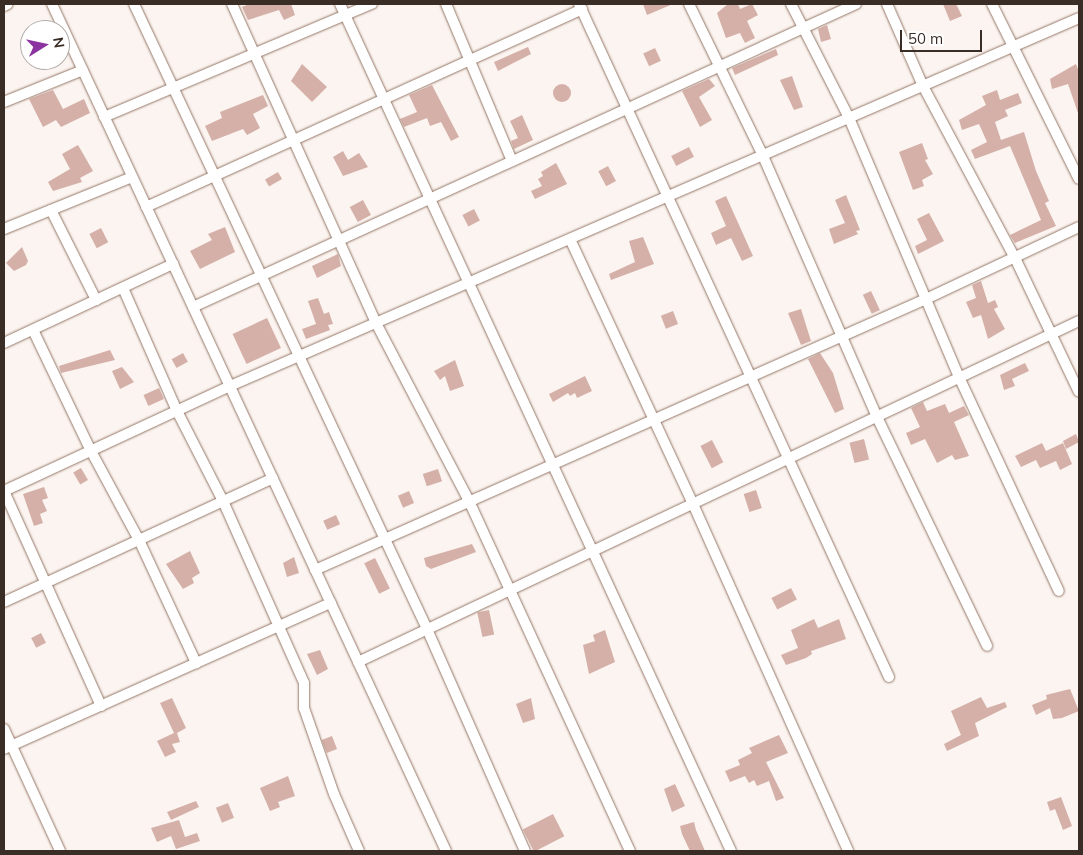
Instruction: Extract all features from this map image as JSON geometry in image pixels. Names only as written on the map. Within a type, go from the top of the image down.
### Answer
[{"type":"street","points":[[4,6],[8,4]]},
{"type":"street","points":[[52,4],[446,851]]},
{"type":"street","points":[[134,4],[427,629],[525,851]]},
{"type":"street","points":[[232,4],[293,140],[341,240],[376,323],[469,502],[630,851]]},
{"type":"street","points":[[340,4],[731,851]]},
{"type":"street","points":[[104,117],[372,4]]},
{"type":"street","points":[[446,4],[512,161]]},
{"type":"street","points":[[689,4],[763,156],[840,337],[987,646]]},
{"type":"street","points":[[791,4],[848,118],[959,377],[1059,591]]},
{"type":"street","points":[[193,307],[856,4]]},
{"type":"street","points":[[887,4],[923,86],[1014,258],[1049,334],[1079,392]]},
{"type":"street","points":[[992,4],[1079,179]]},
{"type":"street","points":[[146,207],[470,60],[580,7],[669,196],[889,677]]},
{"type":"street","points":[[101,706],[43,584],[4,491],[230,386],[1079,18]]},
{"type":"street","points":[[5,98],[83,70]]},
{"type":"street","points":[[4,229],[132,177]]},
{"type":"street","points":[[51,210],[96,300]]},
{"type":"street","points":[[315,570],[926,299],[1079,227]]},
{"type":"street","points":[[570,239],[693,504],[848,851]]},
{"type":"street","points":[[4,343],[173,264]]},
{"type":"street","points":[[123,288],[178,411],[224,501],[276,627],[304,683],[304,708],[334,794],[360,851]]},
{"type":"street","points":[[358,662],[1079,321]]},
{"type":"street","points":[[33,330],[91,451],[139,540],[196,663]]},
{"type":"street","points":[[4,602],[273,478]]},
{"type":"street","points":[[7,747],[331,603]]},
{"type":"street","points":[[4,729],[7,747],[60,851]]},
{"type":"building","points":[[249,4],[291,4],[295,15],[284,20],[279,10],[248,20],[242,7]]},
{"type":"building","points":[[643,4],[673,4],[647,15]]},
{"type":"building","points":[[728,4],[738,4],[740,9],[752,4],[758,15],[747,21],[755,38],[745,43],[740,33],[726,38],[717,13]]},
{"type":"building","points":[[943,4],[956,4],[962,16],[950,21]]},
{"type":"building","points":[[827,25],[831,39],[821,42],[818,29]]},
{"type":"building","points":[[528,47],[531,54],[498,71],[494,62]]},
{"type":"building","points":[[655,48],[661,61],[649,66],[643,53]]},
{"type":"building","points":[[776,49],[778,55],[735,75],[732,68]]},
{"type":"building","points":[[302,64],[327,87],[312,102],[291,81]]},
{"type":"building","points":[[1076,64],[1079,72],[1078,113],[1068,84],[1052,89],[1050,79]]},
{"type":"building","points":[[792,76],[803,107],[794,110],[780,80]]},
{"type":"building","points":[[709,79],[715,86],[699,97],[712,120],[700,127],[682,91]]},
{"type":"building","points":[[558,84],[566,84],[571,89],[569,100],[558,102],[553,97],[553,89]]},
{"type":"building","points":[[432,85],[459,137],[451,141],[441,122],[430,126],[427,118],[404,127],[400,119],[417,112],[409,95]]},
{"type":"building","points":[[53,90],[63,109],[84,99],[90,113],[61,127],[56,120],[43,127],[29,99]]},
{"type":"building","points":[[997,90],[1000,100],[1018,93],[1022,103],[1005,110],[1008,116],[995,122],[1001,140],[1024,132],[1036,171],[1049,201],[1045,203],[1056,226],[1015,243],[1010,235],[1041,220],[1010,146],[975,159],[971,150],[987,142],[979,124],[962,130],[959,120],[986,105],[982,96]]},
{"type":"building","points":[[263,95],[268,106],[253,114],[260,128],[247,135],[243,129],[212,141],[205,126],[222,118],[220,112]]},
{"type":"building","points":[[522,115],[533,140],[514,149],[511,141],[518,138],[510,121]]},
{"type":"building","points":[[922,143],[928,159],[925,160],[933,174],[922,180],[924,186],[913,190],[899,152]]},
{"type":"building","points":[[78,145],[93,171],[80,178],[82,182],[53,191],[48,182],[70,169],[62,154]]},
{"type":"building","points":[[689,147],[694,157],[676,166],[671,156]]},
{"type":"building","points":[[343,151],[348,160],[359,153],[368,167],[343,176],[333,157]]},
{"type":"building","points":[[556,163],[567,184],[535,199],[531,191],[542,186],[538,179],[543,176],[541,172]]},
{"type":"building","points":[[608,166],[616,181],[606,186],[598,171]]},
{"type":"building","points":[[278,172],[282,179],[269,186],[265,180]]},
{"type":"building","points":[[846,195],[860,230],[856,231],[858,234],[834,244],[829,229],[845,223],[835,200]]},
{"type":"building","points":[[726,196],[753,256],[742,261],[731,238],[716,245],[711,233],[726,226],[715,201]]},
{"type":"building","points":[[363,200],[371,215],[358,222],[350,207]]},
{"type":"building","points":[[474,209],[480,221],[468,226],[462,215]]},
{"type":"building","points":[[929,213],[944,241],[918,254],[915,246],[927,240],[917,219]]},
{"type":"building","points":[[225,227],[235,252],[200,269],[190,251],[212,240],[208,234]]},
{"type":"building","points":[[101,228],[108,242],[97,248],[89,234]]},
{"type":"building","points":[[643,237],[654,264],[611,280],[609,274],[635,262],[629,241]]},
{"type":"building","points":[[22,247],[28,261],[26,265],[14,271],[6,263]]},
{"type":"building","points":[[338,254],[341,266],[317,278],[312,266]]},
{"type":"building","points":[[981,281],[988,303],[995,300],[998,307],[994,309],[1005,329],[988,339],[981,315],[973,318],[966,302],[976,298],[972,285]]},
{"type":"building","points":[[871,291],[880,310],[872,314],[863,295]]},
{"type":"building","points":[[318,298],[324,314],[329,312],[333,324],[328,325],[330,330],[306,339],[302,329],[316,324],[308,301]]},
{"type":"building","points":[[801,309],[811,341],[801,345],[788,313]]},
{"type":"building","points":[[673,311],[678,324],[666,329],[661,316]]},
{"type":"building","points":[[267,318],[281,348],[247,364],[233,334]]},
{"type":"building","points":[[110,350],[115,360],[61,373],[59,366]]},
{"type":"building","points":[[183,353],[188,362],[176,368],[172,359]]},
{"type":"building","points":[[820,353],[833,373],[844,409],[835,413],[808,359]]},
{"type":"building","points":[[455,360],[464,386],[450,391],[445,376],[440,380],[434,371]]},
{"type":"building","points":[[1025,363],[1029,371],[1012,379],[1015,386],[1004,390],[1000,375]]},
{"type":"building","points":[[122,367],[134,382],[120,389],[112,371]]},
{"type":"building","points":[[585,376],[592,391],[577,398],[575,393],[570,396],[568,393],[553,402],[549,394]]},
{"type":"building","points":[[159,388],[164,399],[148,406],[143,395]]},
{"type":"building","points":[[923,402],[927,411],[945,404],[949,413],[964,406],[969,415],[954,422],[969,456],[955,460],[952,455],[937,463],[925,439],[911,445],[906,433],[920,427],[911,408]]},
{"type":"building","points":[[1076,434],[1079,442],[1066,449],[1063,441]]},
{"type":"building","points":[[864,439],[869,459],[855,463],[849,443]]},
{"type":"building","points":[[712,440],[723,462],[712,468],[700,446]]},
{"type":"building","points":[[1042,443],[1046,451],[1063,443],[1072,464],[1060,470],[1056,461],[1040,468],[1036,460],[1021,467],[1015,456]]},
{"type":"building","points":[[81,468],[88,480],[80,485],[73,472]]},
{"type":"building","points":[[438,469],[442,481],[427,486],[423,474]]},
{"type":"building","points":[[44,487],[48,498],[42,500],[47,511],[40,514],[43,523],[34,526],[23,494]]},
{"type":"building","points":[[756,490],[762,508],[750,512],[744,494]]},
{"type":"building","points":[[409,491],[414,503],[403,508],[398,496]]},
{"type":"building","points":[[336,515],[340,524],[327,530],[323,521]]},
{"type":"building","points":[[472,544],[476,552],[431,569],[426,566],[424,558]]},
{"type":"building","points":[[190,551],[200,573],[192,578],[194,583],[183,589],[166,564]]},
{"type":"building","points":[[294,557],[299,573],[287,577],[283,563]]},
{"type":"building","points":[[375,558],[390,589],[379,594],[364,563]]},
{"type":"building","points":[[791,588],[797,600],[777,610],[771,598]]},
{"type":"building","points":[[489,610],[494,634],[482,637],[477,612]]},
{"type":"building","points":[[814,619],[818,628],[839,619],[846,639],[811,651],[812,654],[806,658],[786,665],[781,655],[798,648],[791,630]]},
{"type":"building","points":[[605,630],[615,662],[589,674],[583,645],[595,641],[593,635]]},
{"type":"building","points":[[41,633],[46,643],[36,648],[31,638]]},
{"type":"building","points":[[320,650],[328,669],[317,675],[307,654]]},
{"type":"building","points":[[1070,689],[1079,711],[1062,718],[1053,719],[1050,708],[1036,715],[1032,705],[1047,699],[1046,695]]},
{"type":"building","points":[[981,697],[987,708],[1005,702],[1007,707],[975,723],[979,736],[947,751],[944,744],[961,735],[951,711]]},
{"type":"building","points":[[172,698],[186,728],[177,733],[180,742],[172,744],[176,752],[165,757],[157,741],[174,733],[160,703]]},
{"type":"building","points":[[531,698],[535,719],[523,723],[516,704]]},
{"type":"building","points":[[779,735],[788,753],[766,762],[784,798],[776,801],[769,781],[757,786],[754,780],[749,783],[745,776],[730,782],[725,771],[740,765],[738,760],[752,753],[749,748]]},
{"type":"building","points":[[332,736],[337,749],[327,753],[322,740]]},
{"type":"building","points":[[288,776],[295,796],[278,802],[280,807],[270,811],[260,788]]},
{"type":"building","points":[[675,784],[685,806],[672,812],[664,789]]},
{"type":"building","points":[[1061,797],[1072,826],[1063,830],[1055,809],[1050,811],[1047,802]]},
{"type":"building","points":[[196,801],[199,807],[171,820],[167,812]]},
{"type":"building","points":[[228,803],[234,818],[222,823],[216,808]]},
{"type":"building","points":[[553,814],[564,836],[534,851],[523,829]]},
{"type":"building","points":[[179,820],[185,837],[197,833],[200,841],[176,849],[171,836],[157,842],[151,828]]},
{"type":"building","points":[[694,822],[705,851],[690,851],[682,834],[680,826]]}]
